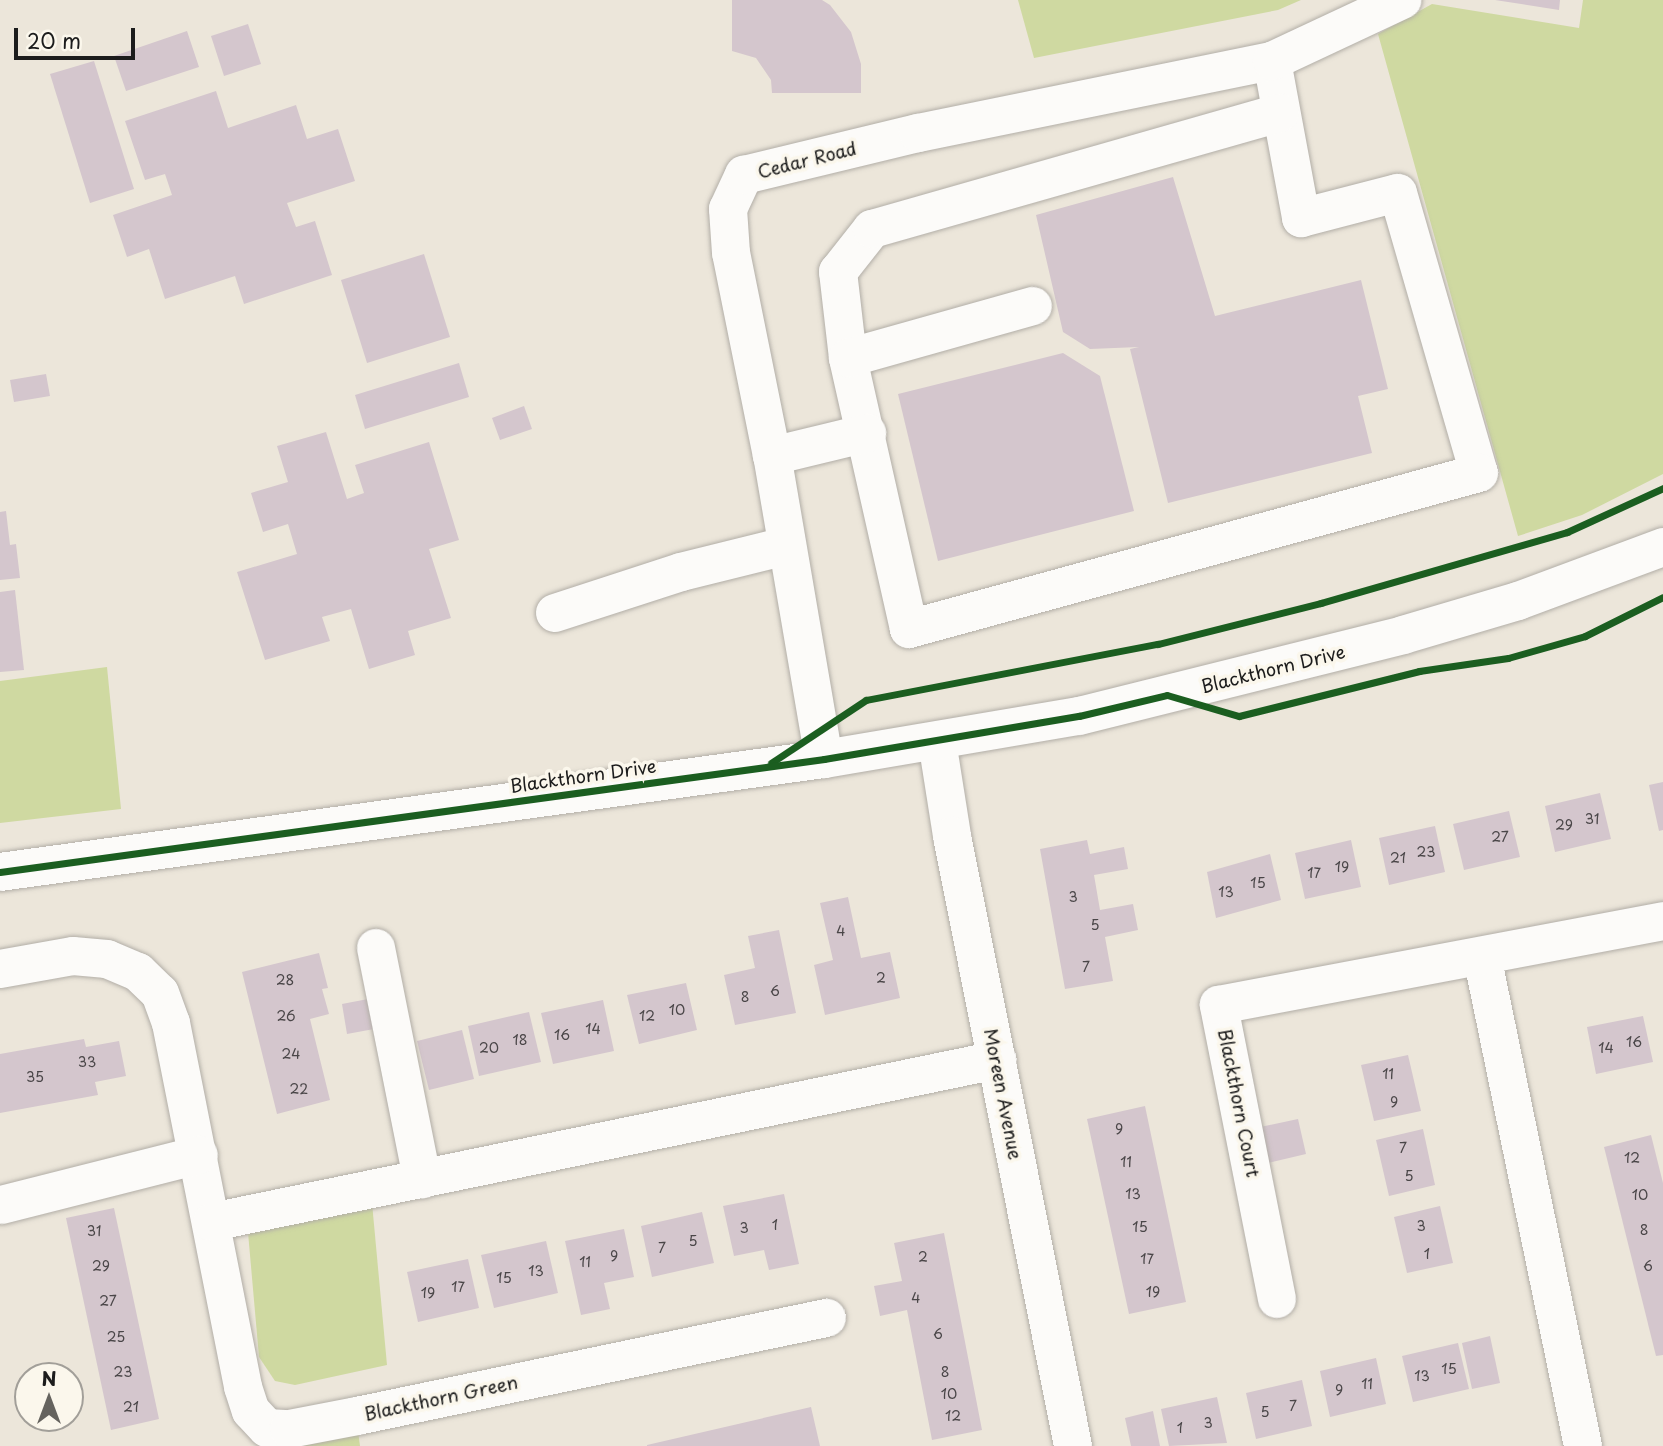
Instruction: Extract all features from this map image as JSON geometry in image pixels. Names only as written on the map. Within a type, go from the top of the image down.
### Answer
[{"type":"street","name":"Cedar Road","points":[[824,759],[772,456],[731,253],[728,209],[744,175],[918,133],[1272,61],[1402,0]]},
{"type":"street","points":[[1272,61],[1301,218],[1398,192],[1479,473],[909,629],[848,358],[838,272],[872,229],[1280,113]]},
{"type":"street","points":[[848,358],[1033,306]]},
{"type":"street","points":[[772,456],[867,433]]},
{"type":"street","points":[[555,613],[681,572],[786,546]]},
{"type":"street","name":"Blackthorn Drive","points":[[0,873],[824,759],[1079,716],[1403,635],[1518,601],[1663,547]]},
{"type":"street","name":"Moreen Avenue","points":[[937,741],[1073,1446]]},
{"type":"street","name":"Blackthorn Court","points":[[1277,1300],[1219,1005],[1663,921]]},
{"type":"street","points":[[376,948],[422,1179]]},
{"type":"street","name":"Blackthorn Green","points":[[0,969],[73,956],[107,959],[138,972],[160,993],[171,1023],[199,1155],[243,1387],[251,1411],[267,1428],[289,1429],[357,1416],[827,1318]]},
{"type":"street","points":[[1482,956],[1583,1446]]},
{"type":"street","points":[[212,1222],[997,1060]]},
{"type":"street","points":[[1,1205],[199,1155]]},
{"type":"green space","points":[[1018,0],[1301,0],[1278,10],[1034,58]]},
{"type":"green space","points":[[1583,0],[1663,0],[1663,474],[1582,515],[1518,536],[1378,34],[1432,4],[1579,28]]},
{"type":"green space","points":[[107,667],[121,809],[0,823],[0,681]]},
{"type":"green space","points":[[371,1192],[387,1365],[295,1385],[275,1381],[259,1357],[247,1221]]},
{"type":"green space","points":[[358,1431],[360,1446],[299,1446]]},
{"type":"building","points":[[732,0],[822,0],[830,5],[851,32],[861,64],[861,93],[772,93],[771,80],[756,58],[732,51]]},
{"type":"building","points":[[1495,0],[1560,0],[1559,10]]},
{"type":"building","points":[[248,24],[261,64],[224,76],[211,36]]},
{"type":"building","points":[[187,31],[199,67],[126,91],[114,56]]},
{"type":"building","points":[[94,61],[134,189],[90,203],[50,74]]},
{"type":"building","points":[[216,91],[228,128],[296,105],[307,139],[338,129],[355,181],[287,203],[296,227],[315,221],[332,275],[244,304],[235,276],[165,299],[149,249],[127,257],[113,215],[172,195],[165,174],[145,180],[125,121]]},
{"type":"building","points":[[1173,177],[1215,316],[1361,280],[1388,389],[1358,396],[1372,453],[1168,503],[1130,349],[1139,347],[1090,349],[1063,332],[1036,215]]},
{"type":"building","points":[[424,254],[450,337],[367,363],[341,280]]},
{"type":"building","points":[[1063,353],[1100,376],[1134,511],[938,561],[898,394]]},
{"type":"building","points":[[459,363],[469,397],[365,429],[355,395]]},
{"type":"building","points":[[46,374],[50,396],[14,402],[10,380]]},
{"type":"building","points":[[524,406],[532,429],[500,440],[492,418]]},
{"type":"building","points":[[326,432],[347,499],[364,493],[355,465],[429,442],[459,540],[429,549],[451,618],[408,631],[415,655],[369,669],[351,609],[322,617],[330,641],[265,660],[237,572],[297,554],[288,524],[263,532],[251,493],[288,482],[277,446]]},
{"type":"building","points":[[6,511],[10,545],[16,544],[20,578],[0,580],[0,512]]},
{"type":"building","points":[[15,590],[24,670],[0,672],[0,592]]},
{"type":"building","points":[[1663,782],[1663,830],[1659,831],[1649,785]]},
{"type":"building","points":[[1600,793],[1611,839],[1555,852],[1545,806]]},
{"type":"building","points":[[1509,811],[1520,857],[1464,870],[1453,824]]},
{"type":"building","points":[[1435,826],[1445,872],[1389,885],[1379,838]]},
{"type":"building","points":[[1087,840],[1090,854],[1124,847],[1128,869],[1094,875],[1100,910],[1133,904],[1138,930],[1105,937],[1113,981],[1065,989],[1040,849]]},
{"type":"building","points":[[1351,840],[1361,887],[1305,899],[1295,853]]},
{"type":"building","points":[[1270,854],[1281,900],[1216,918],[1207,872]]},
{"type":"building","points":[[848,897],[861,958],[890,952],[900,998],[825,1015],[814,965],[833,960],[820,903]]},
{"type":"building","points":[[779,930],[796,1013],[735,1025],[724,975],[755,968],[748,936]]},
{"type":"building","points":[[319,953],[328,988],[322,989],[329,1014],[310,1019],[330,1100],[277,1114],[242,972]]},
{"type":"building","points":[[686,983],[697,1030],[639,1044],[627,995]]},
{"type":"building","points":[[368,999],[374,1029],[347,1034],[342,1004]]},
{"type":"building","points":[[603,1000],[614,1051],[553,1064],[541,1013]]},
{"type":"building","points":[[529,1012],[541,1062],[479,1076],[468,1026]]},
{"type":"building","points":[[1643,1016],[1653,1062],[1596,1074],[1587,1027]]},
{"type":"building","points":[[462,1030],[474,1079],[429,1090],[417,1041]]},
{"type":"building","points":[[84,1039],[86,1047],[119,1041],[126,1076],[95,1082],[98,1095],[0,1113],[0,1054]]},
{"type":"building","points":[[1408,1055],[1421,1111],[1374,1121],[1361,1065]]},
{"type":"building","points":[[1145,1106],[1186,1302],[1129,1314],[1087,1119]]},
{"type":"building","points":[[1298,1119],[1306,1154],[1268,1163],[1260,1127]]},
{"type":"building","points":[[1423,1129],[1435,1185],[1389,1196],[1376,1140]]},
{"type":"building","points":[[1651,1135],[1663,1183],[1663,1355],[1656,1356],[1604,1147]]},
{"type":"building","points":[[784,1194],[799,1264],[769,1270],[764,1250],[734,1256],[723,1206]]},
{"type":"building","points":[[1440,1206],[1453,1263],[1407,1273],[1394,1217]]},
{"type":"building","points":[[114,1208],[159,1419],[111,1430],[66,1218]]},
{"type":"building","points":[[702,1212],[714,1263],[652,1277],[641,1226]]},
{"type":"building","points":[[624,1229],[634,1277],[604,1283],[610,1309],[581,1315],[565,1241]]},
{"type":"building","points":[[944,1233],[982,1430],[932,1440],[907,1310],[880,1316],[874,1286],[902,1281],[894,1243]]},
{"type":"building","points":[[546,1241],[558,1293],[494,1308],[481,1255]]},
{"type":"building","points":[[468,1259],[479,1308],[418,1322],[407,1272]]},
{"type":"building","points":[[1490,1336],[1500,1383],[1472,1389],[1462,1343]]},
{"type":"building","points":[[1458,1343],[1469,1389],[1413,1402],[1402,1356]]},
{"type":"building","points":[[1376,1358],[1386,1404],[1330,1417],[1320,1371]]},
{"type":"building","points":[[1302,1380],[1312,1426],[1256,1439],[1246,1393]]},
{"type":"building","points":[[1217,1397],[1227,1443],[1169,1446],[1161,1409]]},
{"type":"building","points":[[811,1407],[820,1446],[647,1446],[647,1445]]},
{"type":"building","points":[[1153,1411],[1160,1446],[1131,1446],[1125,1418]]},
{"type":"cycle path","points":[[771,763],[866,700],[1158,644],[1321,603],[1567,532],[1663,488]]},
{"type":"cycle path","points":[[0,872],[824,759],[1079,716],[1167,695],[1239,716],[1419,671],[1508,658],[1585,636],[1663,597]]}]
